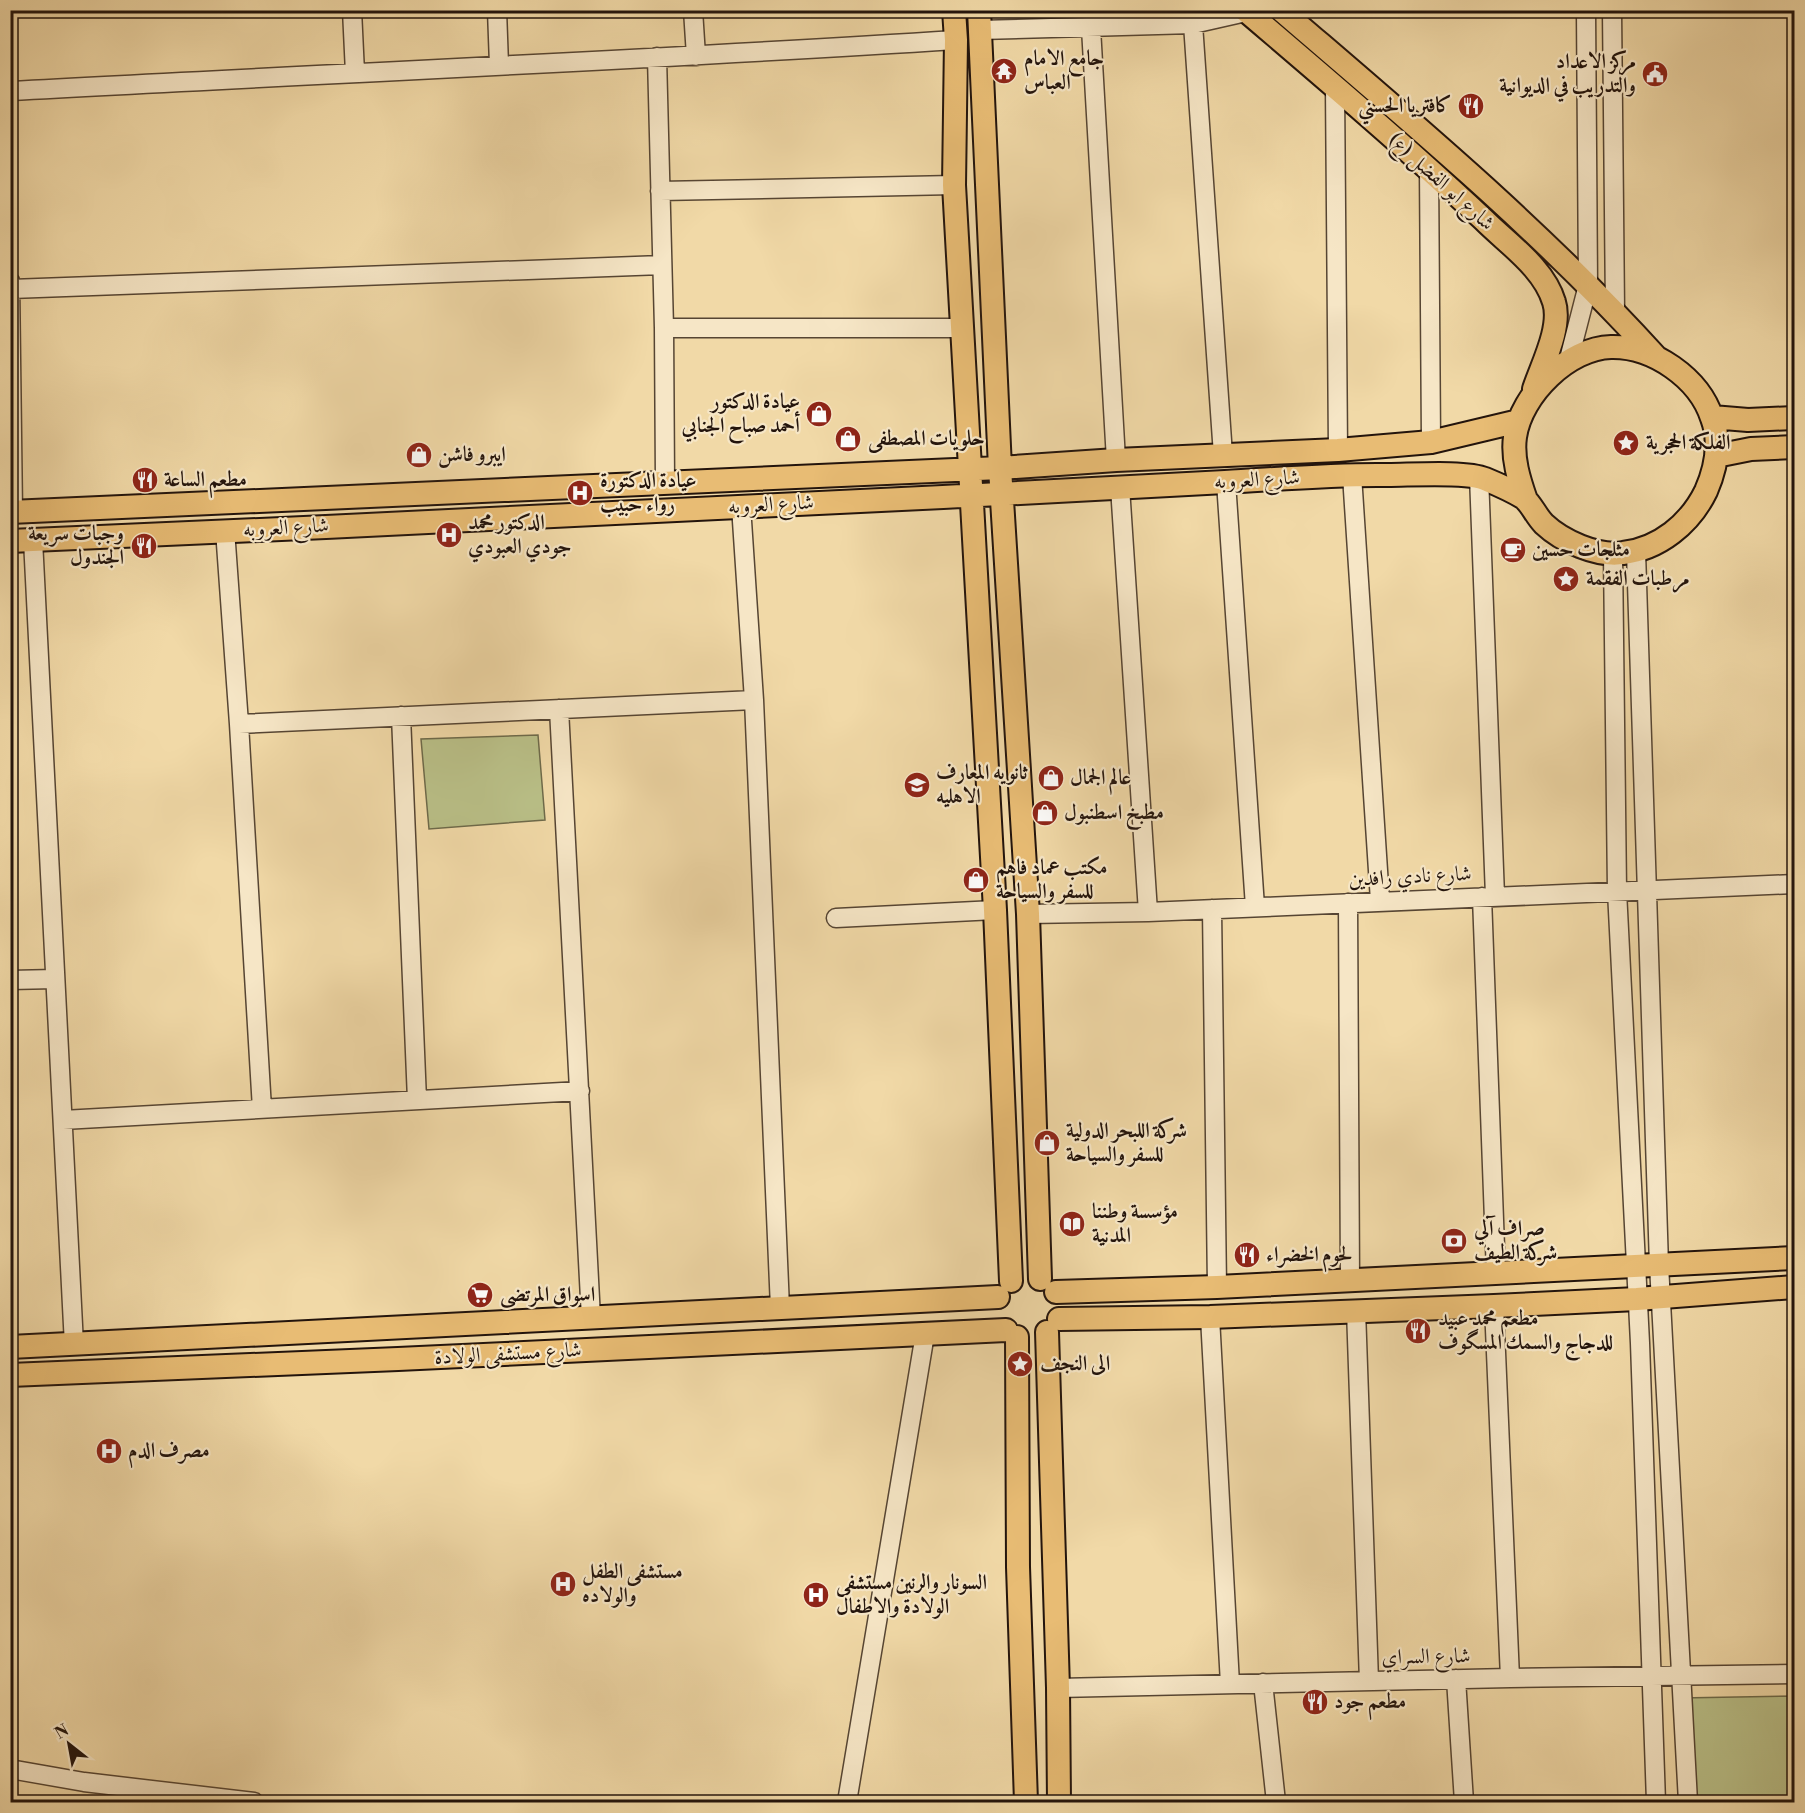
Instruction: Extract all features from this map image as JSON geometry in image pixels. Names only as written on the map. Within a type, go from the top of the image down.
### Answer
[{"type":"main road","points":[[954,10],[956,40],[954,185],[994,910],[1005,1289],[997,1312],[1012,1333],[1026,1803]]},
{"type":"main road","name":"شارع ابو الفضل (ع)","points":[[1281,10],[1436,144],[1588,285],[1657,358]]},
{"type":"main road","name":"شارع ابو الفضل (ع)","points":[[1246,11],[1429,169],[1533,267],[1550,289],[1555,305],[1554,333],[1532,393]]},
{"type":"main road","points":[[979,20],[1000,468],[1028,914],[1048,1286],[1060,1304],[1053,1326],[1059,1803]]},
{"type":"main road","points":[[1607,347],[1624,348],[1657,358],[1678,371],[1704,399],[1717,437],[1716,456],[1710,482],[1690,518],[1658,543],[1636,552],[1613,555],[1582,546],[1561,537],[1541,522],[1526,500],[1516,471],[1514,440],[1519,421],[1532,393],[1568,363],[1590,350],[1607,347]]},
{"type":"main road","points":[[1712,417],[1748,420],[1794,418]]},
{"type":"main road","name":"شارع العروبه","points":[[12,512],[971,470],[1116,460],[1338,450],[1431,442],[1519,421]]},
{"type":"main road","points":[[1716,456],[1751,449],[1794,447]]},
{"type":"main road","name":"شارع العروبه","points":[[22,540],[1352,475],[1479,476],[1526,500]]},
{"type":"main road","points":[[1005,1289],[1028,1276],[1048,1286],[1217,1287],[1794,1258]]},
{"type":"main road","points":[[1012,1333],[1041,1336],[1053,1326],[1356,1310],[1637,1299],[1794,1287]]},
{"type":"main road","name":"شارع مستشفى الولادة","points":[[10,1347],[780,1308],[1005,1289]]},
{"type":"main road","points":[[398,1359],[399,1328]]},
{"type":"main road","name":"شارع مستشفى الولادة","points":[[10,1375],[925,1334],[1012,1333]]},
{"type":"street","points":[[352,10],[355,73]]},
{"type":"street","points":[[496,10],[499,65]]},
{"type":"street","points":[[693,10],[696,56]]},
{"type":"street","points":[[1568,363],[1588,285],[1586,10]]},
{"type":"street","points":[[1612,10],[1614,311]]},
{"type":"street","points":[[979,20],[1091,28],[1193,24],[1246,11]]},
{"type":"street","points":[[1193,24],[1223,455]]},
{"type":"street","points":[[1091,28],[1116,460]]},
{"type":"street","points":[[10,91],[696,56],[956,40]]},
{"type":"street","points":[[657,57],[664,328],[665,483]]},
{"type":"street","points":[[1335,88],[1338,450]]},
{"type":"street","points":[[1429,169],[1431,442]]},
{"type":"street","points":[[660,191],[954,185]]},
{"type":"street","points":[[11,289],[662,265]]},
{"type":"street","points":[[10,281],[12,512]]},
{"type":"street","points":[[664,328],[963,328]]},
{"type":"street","points":[[1352,475],[1380,901]]},
{"type":"street","points":[[1479,476],[1496,1274]]},
{"type":"street","points":[[1226,482],[1255,907]]},
{"type":"street","points":[[1120,487],[1148,912]]},
{"type":"street","points":[[741,506],[754,700],[780,1308]]},
{"type":"street","points":[[225,530],[262,1109]]},
{"type":"street","points":[[22,540],[55,980],[74,1345]]},
{"type":"street","points":[[1636,552],[1659,1265],[1688,1803]]},
{"type":"street","points":[[1613,555],[1617,891],[1637,1299],[1653,1675],[1656,1803]]},
{"type":"street","points":[[239,724],[754,700]]},
{"type":"street","points":[[559,709],[591,1318]]},
{"type":"street","points":[[401,716],[417,1100]]},
{"type":"street","name":"شارع نادي رافدين","points":[[1028,914],[1148,912],[1794,884]]},
{"type":"street","points":[[1348,903],[1350,1281]]},
{"type":"street","points":[[1212,909],[1217,1287]]},
{"type":"street","points":[[836,918],[994,910]]},
{"type":"street","points":[[10,980],[55,980]]},
{"type":"street","points":[[63,1120],[580,1091]]},
{"type":"street","points":[[1494,1306],[1510,1678]]},
{"type":"street","points":[[1356,1310],[1369,1681]]},
{"type":"street","points":[[1210,1317],[1230,1684]]},
{"type":"street","points":[[847,1803],[925,1334]]},
{"type":"street","name":"شارع السراي","points":[[1058,1688],[1794,1674]]},
{"type":"street","points":[[1456,1679],[1464,1803]]},
{"type":"street","points":[[1263,1683],[1276,1803]]},
{"type":"street","points":[[10,1769],[84,1782],[254,1803]]},
{"type":"green space","points":[[538,735],[545,820],[429,829],[421,739]]},
{"type":"green space","points":[[1794,1696],[1794,1802],[1688,1802],[1680,1698]]},
{"type":"place","name":"جامع الامام العباس","points":[[1004,71]]},
{"type":"place","name":"مركز الاعداد والتدريب في الديوانية","points":[[1655,74]]},
{"type":"place","name":"كافتريا الحسني","points":[[1471,106]]},
{"type":"place","name":"عيادة الدكتور أحمد صباح الجنابي","points":[[819,414]]},
{"type":"place","name":"حلويات المصطفى","points":[[848,439]]},
{"type":"place","name":"الفلكة الحجرية","points":[[1626,443]]},
{"type":"place","name":"ايبرو فاشن","points":[[419,455]]},
{"type":"place","name":"مطعم الساعة","points":[[145,480]]},
{"type":"place","name":"عيادة الدكتورة رواء حبيب","points":[[580,493]]},
{"type":"place","name":"الدكتور محمد جودي العبودي","points":[[449,535]]},
{"type":"place","name":"وجبات سريعة الجندول","points":[[144,546]]},
{"type":"place","name":"مثلجات حسين","points":[[1513,550]]},
{"type":"place","name":"مرطبات الفقمة","points":[[1566,579]]},
{"type":"place","name":"عالم الجمال","points":[[1051,778]]},
{"type":"place","name":"ثانويه المعارف الاهليه","points":[[917,785]]},
{"type":"place","name":"مطبخ اسطنبول","points":[[1045,813]]},
{"type":"place","name":"مكتب عماد فاهم للسفر والسياحة","points":[[976,880]]},
{"type":"place","name":"شركة اللبحر الدولية للسفر والسياحة","points":[[1047,1143]]},
{"type":"place","name":"مؤسسة وطننا المدنية","points":[[1072,1224]]},
{"type":"place","name":"صراف آلي شركة الطيف","points":[[1454,1241]]},
{"type":"place","name":"لحوم الخضراء","points":[[1247,1255]]},
{"type":"place","name":"اسواق المرتضى","points":[[480,1295]]},
{"type":"place","name":"مطعم محمد عبيد للدجاج والسمك المسگوف","points":[[1418,1331]]},
{"type":"place","name":"الى النجف","points":[[1020,1364]]},
{"type":"place","name":"مصرف الدم","points":[[109,1451]]},
{"type":"place","name":"مستشفى الطفل والولاده","points":[[563,1584]]},
{"type":"place","name":"السونار والرنين مستشفى الولادة والاطفال","points":[[816,1595]]},
{"type":"place","name":"مطعم جود","points":[[1315,1702]]}]
